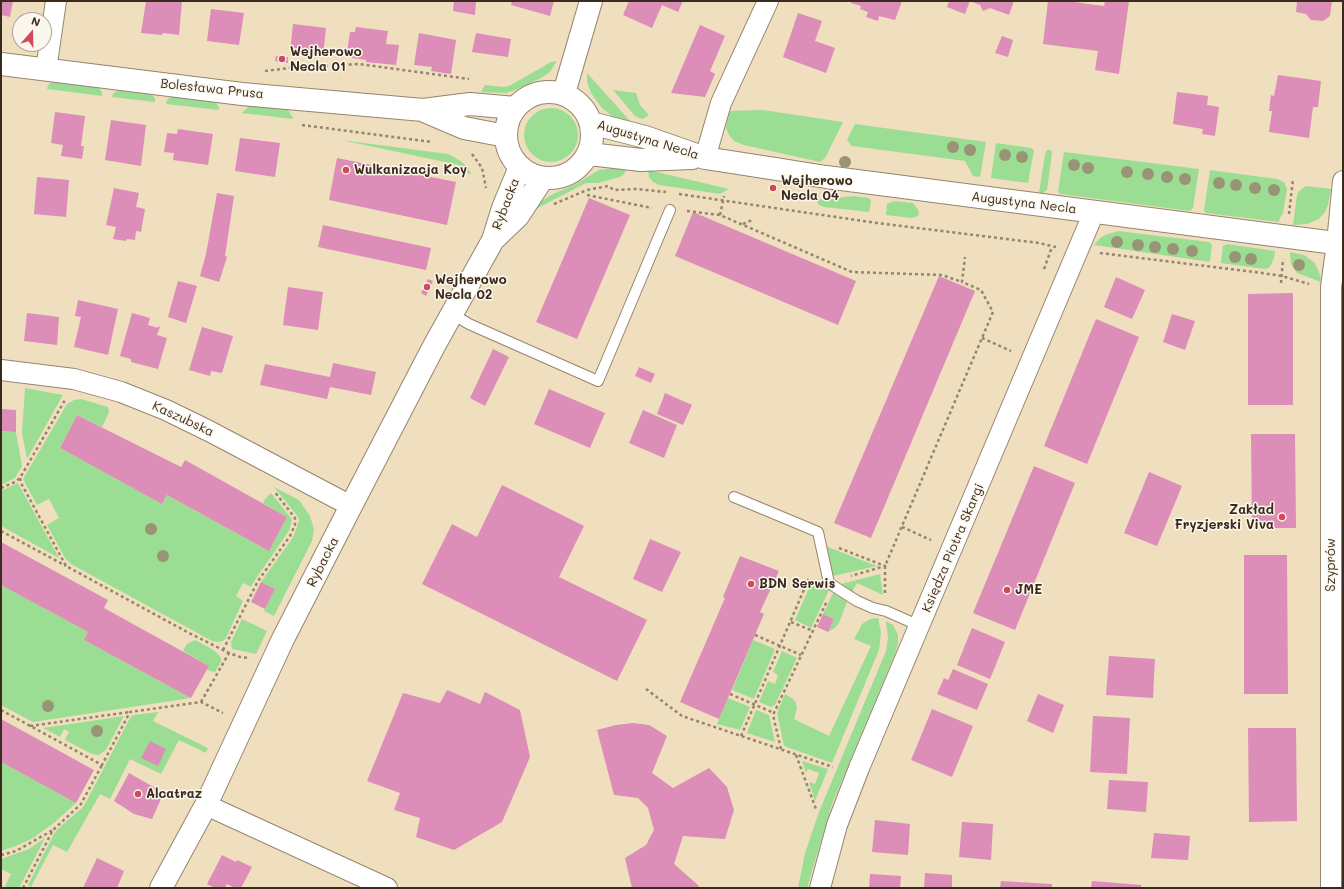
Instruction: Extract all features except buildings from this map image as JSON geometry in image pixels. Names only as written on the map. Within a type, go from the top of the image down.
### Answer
[{"type":"street","points":[[46,70],[56,1]]},
{"type":"street","points":[[564,93],[590,1]]},
{"type":"street","points":[[705,158],[720,103],[768,1]]},
{"type":"street","name":"Bolesława Prusa","points":[[1,64],[242,94],[423,110],[470,104],[515,108]]},
{"type":"street","points":[[550,91],[564,93],[576,100],[585,110],[591,122],[593,138],[589,154],[581,165],[570,173],[557,178],[543,178],[531,174],[520,167],[510,153],[506,136],[508,121],[515,108],[525,99],[537,93],[550,91]]},
{"type":"street","name":"Bolesława Prusa","points":[[423,110],[464,128],[506,136]]},
{"type":"street","name":"Augustyna Necla","points":[[591,122],[645,137],[705,158],[826,177],[1340,244]]},
{"type":"street","name":"Augustyna Necla","points":[[589,154],[641,160],[705,158]]},
{"type":"street","name":"Rybacka","points":[[161,888],[206,805],[284,639],[351,506],[452,314],[493,240],[518,216],[513,206],[520,167]]},
{"type":"street","name":"Rybacka","points":[[513,206],[543,178]]},
{"type":"street","name":"Szyprów","points":[[1331,888],[1331,287],[1340,244],[1343,181]]},
{"type":"street","name":"Księdza Piotra Skargi","points":[[820,888],[837,825],[859,768],[1079,251],[1094,212]]},
{"type":"street","name":"Kaszubska","points":[[1,370],[74,379],[121,392],[166,410],[209,431],[351,506]]},
{"type":"street","points":[[206,805],[387,888]]},
{"type":"lane","points":[[452,314],[469,324],[598,381],[670,210]]},
{"type":"lane","points":[[734,497],[818,532],[829,583],[857,601],[873,608],[886,611],[920,626]]},
{"type":"path","points":[[258,72],[289,68],[358,64],[475,80]]},
{"type":"path","points":[[298,124],[438,142]]},
{"type":"path","points":[[467,150],[482,168],[486,188],[490,194],[531,215],[587,190],[608,186],[614,190],[636,189],[670,193]]},
{"type":"path","points":[[678,194],[1039,243],[1052,247],[1079,251],[1262,273],[1282,276],[1303,283],[1331,287]]},
{"type":"path","points":[[587,195],[659,209],[720,215],[852,272],[942,275],[981,290],[994,312],[885,566],[886,611]]},
{"type":"path","points":[[720,215],[724,196]]},
{"type":"path","points":[[743,224],[752,220]]},
{"type":"path","points":[[1044,269],[1052,247]]},
{"type":"path","points":[[962,282],[965,258]]},
{"type":"path","points":[[982,338],[1012,351]]},
{"type":"path","points":[[1,488],[15,482],[20,478],[66,399]]},
{"type":"path","points":[[20,478],[21,483],[66,566]]},
{"type":"path","points":[[223,650],[258,580],[290,536],[295,525],[295,518],[272,489]]},
{"type":"path","points":[[1,530],[188,633],[229,653],[252,659]]},
{"type":"path","points":[[820,540],[885,566]]},
{"type":"path","points":[[741,736],[810,577],[829,583],[885,566]]},
{"type":"path","points":[[781,749],[773,715],[831,592],[829,583]]},
{"type":"path","points":[[791,622],[813,631]]},
{"type":"path","points":[[755,635],[801,655]]},
{"type":"path","points":[[201,702],[229,653]]},
{"type":"path","points":[[646,689],[682,716],[833,767]]},
{"type":"path","points":[[730,694],[774,713]]},
{"type":"path","points":[[30,726],[201,702],[224,714]]},
{"type":"path","points":[[1,710],[102,765]]},
{"type":"path","points":[[1,855],[16,851],[53,830],[81,804],[130,712]]},
{"type":"path","points":[[796,754],[816,809]]},
{"type":"path","points":[[23,888],[53,830]]},
{"type":"green space","points":[[557,61],[550,72],[541,78],[515,90],[506,93],[481,92],[485,85],[502,87],[509,86],[551,62]]},
{"type":"green space","points":[[587,73],[631,122],[612,116],[602,108],[591,93],[587,82]]},
{"type":"green space","points":[[55,79],[97,85],[102,92],[102,96],[47,89],[48,85]]},
{"type":"green space","points":[[120,88],[151,92],[155,102],[112,97],[113,94]]},
{"type":"green space","points":[[613,90],[636,93],[640,105],[649,115],[643,119],[635,116]]},
{"type":"green space","points":[[173,95],[214,100],[219,107],[219,110],[166,104],[167,100]]},
{"type":"green space","points":[[250,105],[288,110],[293,119],[242,113]]},
{"type":"green space","points":[[551,108],[561,110],[570,116],[576,125],[578,135],[576,145],[570,154],[561,160],[551,162],[541,160],[532,154],[526,145],[524,135],[526,125],[532,116],[541,110]]},
{"type":"green space","points":[[763,110],[843,122],[825,158],[820,162],[744,145],[734,141],[726,128],[729,111]]},
{"type":"green space","points":[[855,124],[986,142],[980,177],[973,176],[965,161],[852,146],[847,140]]},
{"type":"green space","points":[[341,140],[448,154],[467,166],[471,174],[458,172],[459,165]]},
{"type":"green space","points":[[996,143],[1031,148],[1034,150],[1028,183],[991,178]]},
{"type":"green space","points":[[1047,150],[1051,150],[1052,153],[1047,190],[1043,193],[1039,193],[1045,154]]},
{"type":"green space","points":[[1064,152],[1199,169],[1193,208],[1190,211],[1060,194],[1058,191]]},
{"type":"green space","points":[[626,168],[625,173],[620,177],[598,183],[586,183],[534,210],[540,202],[553,194],[574,185],[599,170]]},
{"type":"green space","points":[[648,170],[729,189],[720,194],[659,185],[653,182],[649,177]]},
{"type":"green space","points":[[1210,170],[1277,179],[1284,182],[1287,189],[1283,213],[1279,222],[1205,213],[1204,210]]},
{"type":"green space","points":[[1306,186],[1331,189],[1328,205],[1325,212],[1319,219],[1307,224],[1293,225],[1297,195],[1299,191]]},
{"type":"green space","points":[[854,196],[869,198],[871,201],[869,212],[824,207],[819,205],[815,200]]},
{"type":"green space","points":[[894,201],[913,203],[919,211],[918,216],[912,218],[886,215],[887,204]]},
{"type":"green space","points":[[1118,231],[1209,242],[1212,245],[1210,262],[1094,245],[1105,235]]},
{"type":"green space","points":[[1227,244],[1275,251],[1274,258],[1271,265],[1265,269],[1221,263],[1223,246]]},
{"type":"green space","points":[[1290,252],[1304,255],[1315,263],[1321,282],[1297,273],[1291,264]]},
{"type":"green space","points":[[25,388],[63,395],[27,459],[22,433]]},
{"type":"green space","points":[[81,399],[108,407],[109,412],[102,427],[77,415],[60,448],[162,504],[167,495],[269,551],[287,517],[263,503],[265,499],[271,493],[291,518],[292,520],[289,531],[251,587],[243,583],[236,596],[243,601],[226,638],[223,641],[212,641],[71,564],[65,558],[47,525],[59,518],[49,499],[37,505],[23,479],[67,404],[74,400]]},
{"type":"green space","points":[[1,431],[16,432],[22,466],[15,478],[1,485]]},
{"type":"green space","points":[[18,483],[59,558],[1,526],[1,491]]},
{"type":"green space","points":[[274,487],[299,500],[310,516],[314,529],[312,541],[274,616],[264,611],[275,589],[261,582],[291,540],[299,521],[298,517]]},
{"type":"green space","points":[[825,546],[877,566],[833,576]]},
{"type":"green space","points":[[880,574],[883,595],[857,583],[852,592],[841,584]]},
{"type":"green space","points":[[813,579],[829,590],[811,628],[795,620]]},
{"type":"green space","points":[[1,585],[88,632],[84,640],[191,698],[33,722],[1,705]]},
{"type":"green space","points":[[833,593],[847,602],[839,623],[835,628],[828,632],[834,619],[823,614]]},
{"type":"green space","points":[[878,618],[881,632],[879,650],[832,763],[784,746],[777,713],[785,694],[796,703],[797,708],[794,719],[829,736],[871,646],[854,639],[862,624],[870,619]]},
{"type":"green space","points":[[242,619],[267,631],[256,654],[232,649],[231,642]]},
{"type":"green space","points":[[886,621],[893,625],[898,635],[898,643],[895,654],[832,804],[807,888],[798,888],[805,853],[819,812],[886,651],[888,638]]},
{"type":"green space","points":[[195,640],[212,649],[221,658],[221,662],[215,672],[207,670],[209,666],[183,651],[187,644]]},
{"type":"green space","points":[[753,640],[775,649],[754,699],[732,690]]},
{"type":"green space","points":[[782,651],[797,658],[775,705],[771,707],[759,702],[768,681],[775,684],[778,675],[773,672]]},
{"type":"green space","points":[[728,698],[750,707],[740,730],[717,724]]},
{"type":"green space","points":[[756,710],[769,715],[775,742],[747,733]]},
{"type":"green space","points":[[158,712],[153,721],[208,748],[206,753],[179,740],[161,774],[130,759],[110,799],[100,794],[67,852],[53,845],[31,887],[28,885],[55,832],[83,807],[130,718],[133,715]]},
{"type":"green space","points":[[124,716],[106,750],[98,755],[92,754],[65,740],[69,732],[64,729],[60,737],[43,728]]},
{"type":"green space","points":[[802,761],[828,769],[815,801],[809,782],[815,784],[819,773],[808,769],[806,773]]},
{"type":"green space","points":[[1,762],[76,803],[55,822],[33,838],[1,851]]},
{"type":"green space","points":[[45,838],[19,888],[8,888],[5,886],[11,874],[1,869],[1,859],[29,849]]},
{"type":"place","name":"Wejherowo Necla 01","points":[[282,59]]},
{"type":"place","name":"Wulkanizacja Koy","points":[[346,170]]},
{"type":"place","name":"Wejherowo Necla 04","points":[[773,188]]},
{"type":"place","name":"Wejherowo Necla 02","points":[[427,287]]},
{"type":"place","name":"Zakład Fryzjerski Viva","points":[[1282,517]]},
{"type":"place","name":"BDN Serwis","points":[[751,584]]},
{"type":"place","name":"JME","points":[[1007,590]]},
{"type":"place","name":"Alcatraz","points":[[138,794]]}]
